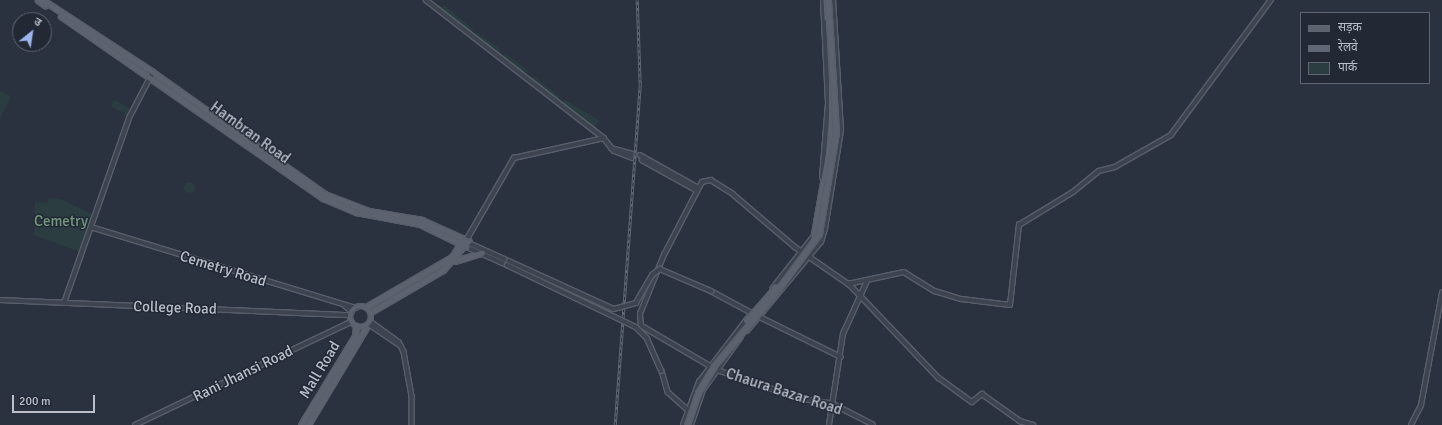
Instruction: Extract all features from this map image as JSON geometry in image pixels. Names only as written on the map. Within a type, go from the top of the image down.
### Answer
[{"type":"main road","name":"Hambran Road","points":[[38,0],[152,74]]},
{"type":"main road","name":"Hambran Road","points":[[43,0],[152,74],[323,198],[356,212],[420,224],[466,242]]},
{"type":"main road","points":[[684,425],[696,390],[713,363],[815,237],[832,130],[827,0]]},
{"type":"main road","points":[[687,425],[698,393],[714,366],[774,296],[819,234],[836,132],[827,0]]},
{"type":"main road","points":[[453,262],[466,242]]},
{"type":"main road","points":[[466,242],[452,256],[366,307],[353,311],[351,322],[356,327],[369,325],[372,312],[453,262],[482,253]]},
{"type":"main road","points":[[366,307],[372,312]]},
{"type":"main road","name":"Mall Road","points":[[308,425],[369,325]]},
{"type":"main road","name":"Mall Road","points":[[301,425],[355,336],[356,327]]},
{"type":"street","points":[[426,0],[604,138],[612,148],[633,158]]},
{"type":"street","points":[[684,425],[687,409],[709,366],[815,232],[827,128],[823,0]]},
{"type":"street","points":[[691,425],[694,413],[716,370],[809,257],[825,229],[841,130],[833,0]]},
{"type":"street","points":[[848,284],[904,272],[935,291],[962,299],[1010,305],[1018,225],[1073,192],[1099,171],[1115,167],[1171,135],[1271,0]]},
{"type":"street","points":[[64,303],[129,118],[152,74]]},
{"type":"street","points":[[466,242],[514,158],[604,138]]},
{"type":"street","points":[[612,148],[633,154]]},
{"type":"street","points":[[640,155],[697,189]]},
{"type":"street","points":[[642,160],[697,189]]},
{"type":"street","points":[[697,189],[707,180],[729,192],[800,251],[848,284],[860,294],[939,378],[972,402],[982,394],[1020,421],[1033,425]]},
{"type":"street","name":"Chaura Bazar Road","points":[[697,189],[638,321],[648,333],[716,370],[800,399],[832,404],[873,425]]},
{"type":"street","name":"Cemetry Road","points":[[91,227],[344,306],[353,311]]},
{"type":"street","points":[[466,242],[482,253],[614,309],[636,303],[652,275],[660,269],[711,291],[752,313]]},
{"type":"street","points":[[466,242],[636,327],[647,338],[662,371],[668,392],[687,409],[694,413]]},
{"type":"street","points":[[829,425],[846,327],[867,281]]},
{"type":"street","points":[[1411,425],[1421,405],[1442,293]]},
{"type":"street","name":"College Road","points":[[0,300],[353,311]]},
{"type":"street","points":[[762,315],[841,357]]},
{"type":"street","name":"Rani Jhansi Road","points":[[135,425],[351,322]]},
{"type":"street","points":[[369,325],[385,332],[401,346],[412,396],[412,425]]},
{"type":"street","points":[[369,325],[401,346]]},
{"type":"green space","points":[[444,5],[473,29],[471,34],[442,9]]},
{"type":"green space","points":[[476,32],[500,49],[497,54],[475,36]]},
{"type":"green space","points":[[505,53],[528,71],[525,76],[503,58]]},
{"type":"green space","points":[[534,76],[560,97],[556,100],[531,80]]},
{"type":"green space","points":[[0,91],[11,96],[0,118]]},
{"type":"green space","points":[[114,100],[130,108],[127,115],[111,106]]},
{"type":"green space","points":[[565,100],[599,120],[595,128],[561,104]]},
{"type":"green space","points":[[189,181],[193,183],[195,187],[193,191],[189,193],[185,191],[183,187],[185,183]]},
{"type":"green space","name":"Cemetry","points":[[49,198],[61,199],[94,215],[80,252],[34,235],[35,202],[47,203]]},
{"type":"tunnel","points":[[633,158],[642,160]]},
{"type":"railway","points":[[615,425],[640,86],[637,0]]}]
